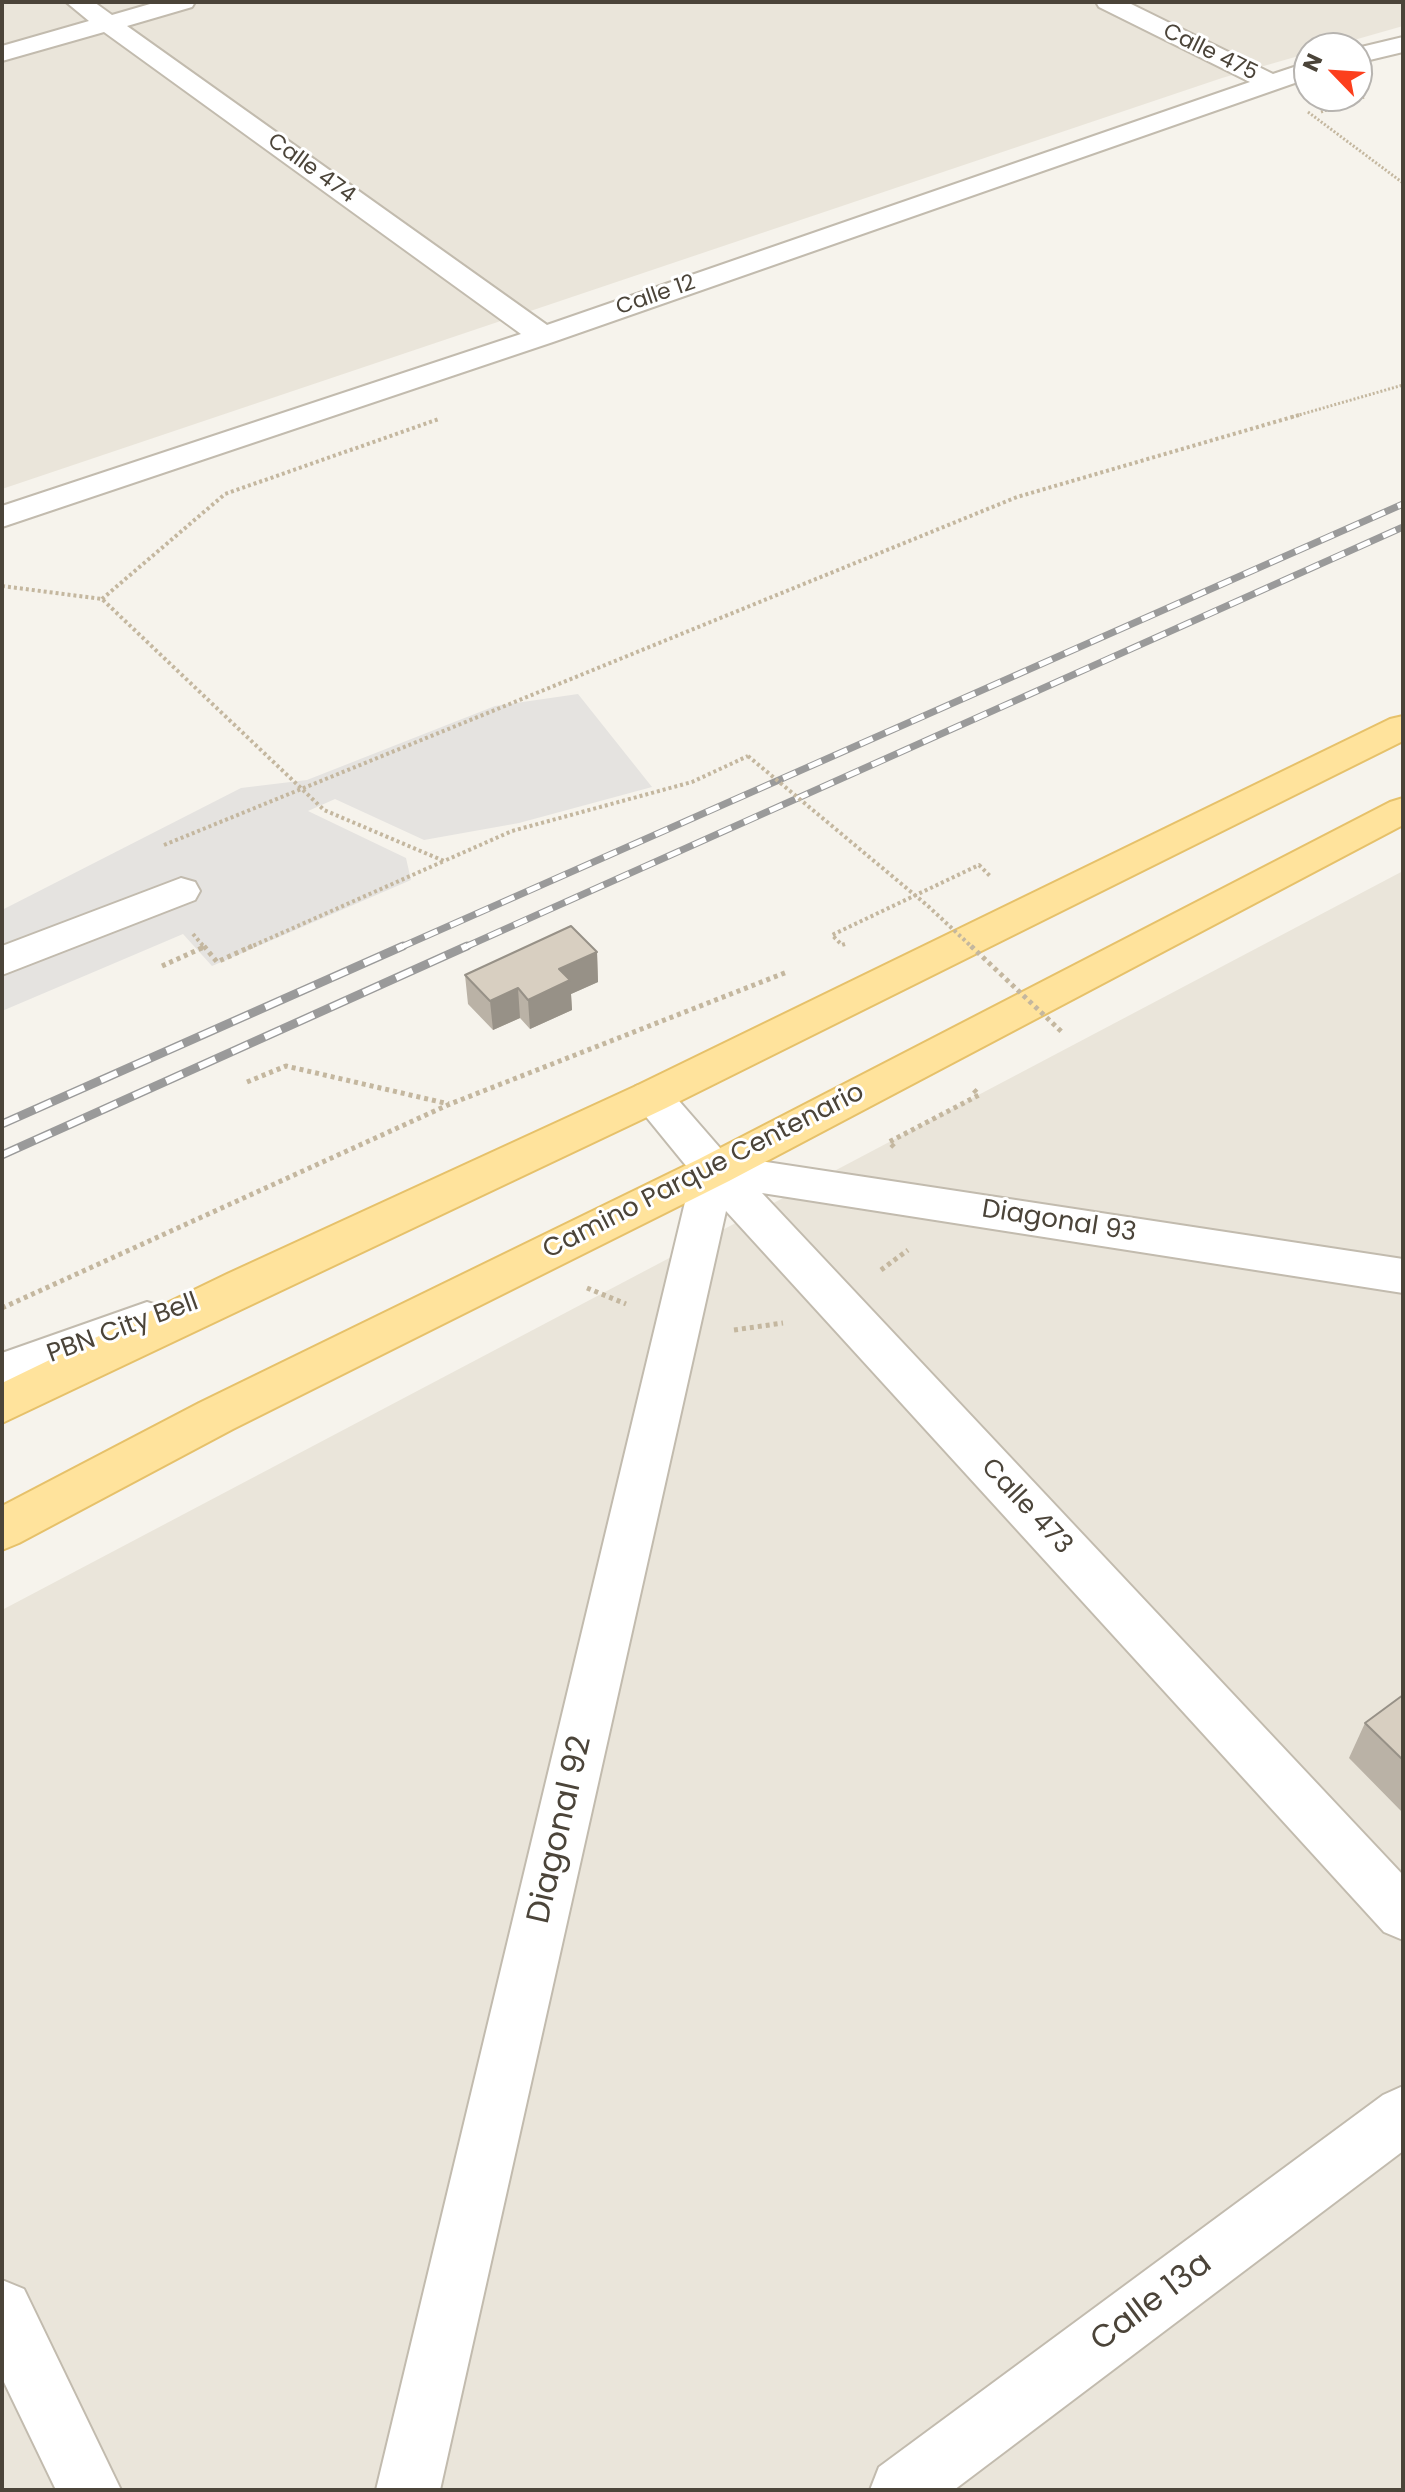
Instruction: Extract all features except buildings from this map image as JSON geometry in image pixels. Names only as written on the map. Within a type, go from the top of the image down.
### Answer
[{"type":"main road","points":[[2,1404],[243,1286],[651,1097],[1403,727]]},
{"type":"main road","name":"Camino Parque Centenario","points":[[2,1529],[216,1416],[714,1170],[1403,810]]},
{"type":"street","name":"Calle 474","points":[[78,2],[543,336]]},
{"type":"street","points":[[2,54],[183,2]]},
{"type":"street","name":"Calle 475","points":[[1108,2],[1269,82]]},
{"type":"street","points":[[1373,52],[1403,44]]},
{"type":"street","name":"Calle 12","points":[[2,517],[543,336],[1293,75]]},
{"type":"street","points":[[2,961],[184,909]]},
{"type":"street","name":"Calle 473","points":[[651,1097],[714,1170],[1403,1914]]},
{"type":"street","name":"Diagonal 93","points":[[714,1170],[1403,1276]]},
{"type":"street","name":"Diagonal 92","points":[[408,2490],[714,1170]]},
{"type":"street","name":"PBN City Bell","points":[[2,1372],[243,1286]]},
{"type":"street","name":"Calle 13a","points":[[902,2490],[1403,2115]]},
{"type":"street","points":[[2,2311],[89,2490]]},
{"type":"path","points":[[1269,82],[1403,183]]},
{"type":"path","points":[[1311,115],[1377,92]]},
{"type":"path","points":[[159,847],[1017,497],[1403,385]]},
{"type":"path","points":[[102,599],[225,494],[452,415]]},
{"type":"path","points":[[2,586],[102,599],[324,810],[444,861]]},
{"type":"path","points":[[184,909],[204,947],[217,962],[512,831],[692,782],[748,756],[928,906],[1063,1033]]},
{"type":"path","points":[[856,939],[842,945],[832,935],[979,865],[991,876],[978,882]]},
{"type":"path","points":[[928,906],[940,900]]},
{"type":"path","points":[[162,966],[204,947]]},
{"type":"path","points":[[835,954],[850,949]]},
{"type":"path","points":[[2,1308],[450,1104],[791,970]]},
{"type":"path","points":[[247,1082],[286,1066],[450,1104]]},
{"type":"path","points":[[889,1142],[979,1095],[969,1084]]},
{"type":"path","points":[[875,1274],[912,1246]]},
{"type":"path","points":[[586,1288],[639,1310]]},
{"type":"path","points":[[733,1330],[793,1322]]},
{"type":"shaded area","points":[[2,2],[1403,2],[1403,26],[1373,35],[1373,32],[1293,32],[1293,58],[1222,78],[2,489]]},
{"type":"shaded area","points":[[578,694],[652,787],[519,823],[424,840],[335,799],[308,811],[406,858],[411,880],[212,966],[183,934],[2,1011],[2,910],[241,788],[307,780],[495,706]]},
{"type":"shaded area","points":[[1403,871],[1403,2490],[2,2490],[2,1610]]},
{"type":"railway","points":[[399,948],[1403,504]]},
{"type":"railway","points":[[463,948],[1403,527]]},
{"type":"railway","points":[[2,1124],[403,946]]},
{"type":"railway","points":[[2,1155],[467,946]]}]
